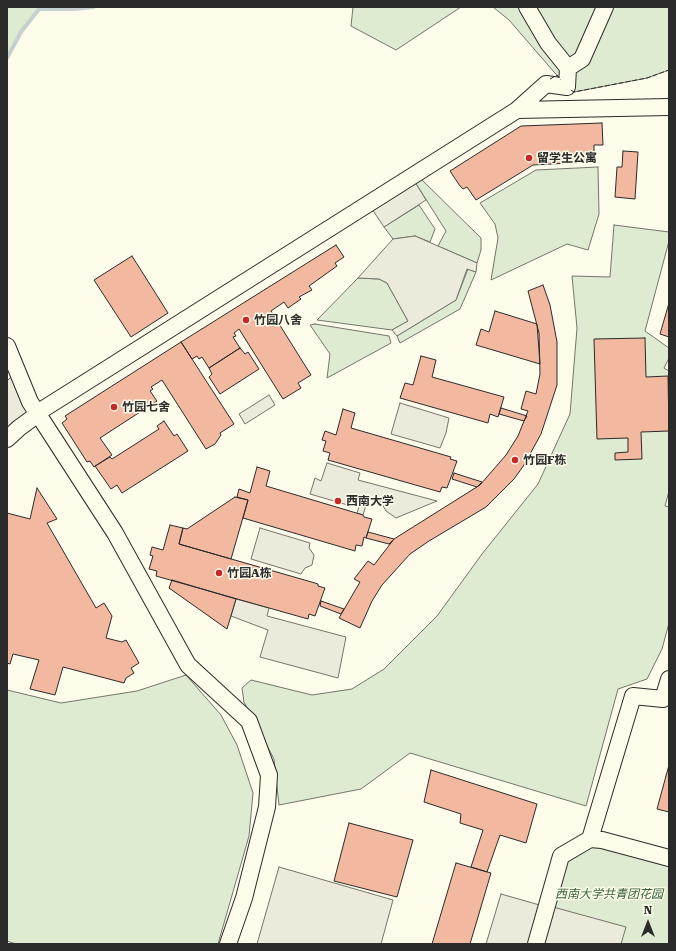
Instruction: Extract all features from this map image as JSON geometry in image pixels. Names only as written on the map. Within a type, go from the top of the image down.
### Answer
[{"type":"lane","points":[[7,439],[18,428],[38,414],[517,110],[546,84],[567,87],[568,68],[548,42],[527,7]]},
{"type":"lane","points":[[568,68],[582,59],[605,7]]},
{"type":"lane","points":[[517,110],[669,107]]},
{"type":"lane","points":[[7,346],[30,402],[115,533],[188,665],[249,720],[261,749],[269,775],[267,807],[244,898],[228,944]]},
{"type":"lane","points":[[590,839],[633,696],[662,699],[669,679]]},
{"type":"lane","points":[[536,944],[561,856],[590,839],[602,840],[669,858]]},
{"type":"green space","points":[[7,7],[94,7],[74,9],[39,9],[21,32],[7,58]]},
{"type":"green space","points":[[353,7],[461,7],[396,50],[351,26]]},
{"type":"green space","points":[[493,7],[669,7],[669,70],[647,78],[574,92],[567,87],[509,20]]},
{"type":"green space","points":[[598,167],[599,214],[588,250],[567,244],[491,280],[498,238],[495,224],[480,203],[536,170]]},
{"type":"green space","points":[[421,179],[481,238],[481,250],[477,263],[438,246],[446,231],[415,182]]},
{"type":"green space","points":[[419,205],[435,229],[430,242],[415,236],[393,239],[384,227]]},
{"type":"green space","points":[[614,225],[669,232],[669,241],[645,331],[669,348],[669,358],[664,368],[669,371],[669,491],[665,506],[669,507],[669,623],[662,649],[647,679],[618,689],[586,806],[410,753],[361,789],[279,805],[274,759],[244,702],[242,688],[251,680],[312,695],[352,689],[384,669],[437,616],[482,554],[538,484],[570,414],[577,328],[572,276],[610,277]]},
{"type":"green space","points":[[468,269],[476,272],[460,309],[400,343],[397,336],[456,300]]},
{"type":"green space","points":[[358,278],[379,279],[387,283],[408,321],[392,330],[317,320]]},
{"type":"green space","points":[[315,324],[389,336],[391,343],[327,378],[330,354],[310,325]]},
{"type":"green space","points":[[186,675],[221,715],[237,745],[253,793],[249,836],[218,944],[16,944],[7,941],[7,690],[61,703],[137,691]]},
{"type":"green space","name":"西南大学共青团花园","points":[[602,840],[669,858],[669,944],[542,944],[567,860]]},
{"type":"shaded area","points":[[415,182],[426,200],[384,227],[372,209]]},
{"type":"shaded area","points":[[415,236],[477,263],[476,272],[467,269],[456,300],[397,336],[392,330],[408,321],[387,283],[379,279],[358,278],[393,239]]},
{"type":"shaded area","points":[[17,371],[28,410],[26,414],[9,427],[7,425],[7,381]]},
{"type":"shaded area","points":[[269,395],[275,405],[245,424],[239,414]]},
{"type":"shaded area","points":[[400,403],[449,418],[446,433],[440,448],[391,434]]},
{"type":"shaded area","points":[[327,463],[360,473],[358,480],[437,501],[396,518],[386,511],[381,502],[372,500],[367,502],[363,515],[357,513],[361,500],[357,495],[354,495],[351,506],[310,494],[315,478],[321,481]]},
{"type":"shaded area","points":[[260,528],[310,543],[309,548],[314,555],[312,565],[305,568],[301,574],[251,559]]},
{"type":"shaded area","points":[[236,599],[269,608],[267,616],[346,637],[338,678],[260,657],[268,630],[231,616]]},
{"type":"shaded area","points":[[279,867],[393,900],[381,944],[257,944]]},
{"type":"shaded area","points":[[501,894],[550,908],[539,944],[486,944]]},
{"type":"shaded area","points":[[553,907],[626,927],[621,944],[543,944]]},
{"type":"building","name":"留学生公寓","points":[[602,123],[603,145],[594,145],[594,153],[588,154],[588,162],[533,165],[476,200],[467,187],[463,189],[460,186],[450,171],[521,126]]},
{"type":"building","points":[[623,151],[638,152],[635,199],[615,197],[617,167],[622,167]]},
{"type":"building","name":"竹园八舍","points":[[336,245],[344,257],[335,263],[337,266],[309,286],[312,290],[299,297],[301,299],[288,308],[284,302],[271,311],[311,375],[298,383],[301,388],[283,399],[239,329],[234,333],[236,336],[233,337],[240,348],[209,368],[202,357],[199,359],[197,356],[192,359],[181,342]]},
{"type":"building","points":[[132,256],[168,313],[131,337],[94,280]]},
{"type":"building","name":"竹园F栋","points":[[543,285],[550,305],[557,342],[557,385],[541,434],[524,465],[514,479],[486,507],[410,554],[382,585],[372,601],[360,628],[339,618],[360,582],[354,579],[368,561],[374,565],[394,539],[480,485],[506,455],[518,436],[528,411],[521,409],[526,391],[536,394],[540,374],[539,333],[528,291]]},
{"type":"building","points":[[669,303],[669,337],[660,334]]},
{"type":"building","points":[[495,311],[537,324],[540,364],[476,345],[481,329],[489,332]]},
{"type":"building","points":[[645,338],[646,377],[668,376],[669,431],[641,432],[642,459],[615,460],[615,453],[628,452],[628,438],[597,439],[594,339]]},
{"type":"building","name":"竹园七舍","points":[[181,342],[234,424],[220,433],[221,435],[215,444],[206,449],[162,380],[151,387],[153,389],[150,391],[157,401],[100,438],[112,455],[94,467],[90,461],[87,462],[62,423],[67,419],[65,416]]},
{"type":"building","points":[[240,348],[245,354],[248,352],[259,369],[220,394],[209,377],[212,374],[209,368]]},
{"type":"building","points":[[421,356],[436,360],[432,377],[504,397],[498,417],[490,414],[488,423],[400,398],[405,383],[413,385]]},
{"type":"building","points":[[501,408],[527,416],[524,421],[499,414]]},
{"type":"building","points":[[343,409],[355,413],[351,428],[451,457],[450,459],[457,461],[447,488],[442,487],[440,492],[328,460],[330,453],[323,451],[326,441],[322,440],[325,431],[336,435]]},
{"type":"building","points":[[164,421],[174,436],[177,434],[188,451],[122,493],[117,485],[111,489],[95,466],[110,457],[112,459],[159,429],[157,426]]},
{"type":"building","points":[[257,467],[270,471],[266,486],[372,519],[366,538],[364,537],[362,546],[356,545],[355,551],[243,518],[248,500],[237,497],[239,489],[250,493]]},
{"type":"building","points":[[454,473],[482,482],[477,487],[452,479]]},
{"type":"building","points":[[37,488],[57,519],[47,523],[96,608],[104,603],[112,616],[106,638],[122,642],[126,640],[139,663],[131,668],[134,673],[126,678],[124,683],[63,667],[55,695],[30,689],[39,660],[13,654],[10,664],[7,663],[7,513],[30,519]]},
{"type":"building","points":[[235,497],[248,500],[231,559],[179,544],[183,528],[187,529]]},
{"type":"building","name":"竹园A栋","points":[[170,525],[183,528],[179,544],[315,583],[318,584],[318,586],[325,588],[315,616],[309,614],[308,619],[156,576],[157,571],[149,569],[153,556],[150,555],[152,547],[163,550]]},
{"type":"building","points":[[368,532],[394,539],[389,544],[366,538]]},
{"type":"building","points":[[172,580],[236,599],[227,629],[169,588]]},
{"type":"building","points":[[321,601],[344,609],[341,614],[320,606]]},
{"type":"building","points":[[669,765],[669,812],[657,809]]},
{"type":"building","points":[[431,770],[537,804],[526,843],[500,835],[487,872],[471,867],[483,830],[460,823],[461,814],[424,802]]},
{"type":"building","points":[[349,823],[413,840],[397,897],[334,881]]},
{"type":"building","points":[[456,863],[491,873],[470,944],[432,944]]},
{"type":"waterway","points":[[7,58],[21,32],[39,9],[74,9],[94,7]]},
{"type":"fence","points":[[571,90],[574,92],[647,78],[669,70]]},
{"type":"fence","points":[[550,79],[557,75],[561,80]]},
{"type":"place","name":"留学生公寓","points":[[529,158]]},
{"type":"place","name":"竹园八舍","points":[[246,320]]},
{"type":"place","name":"竹园七舍","points":[[114,407]]},
{"type":"place","name":"竹园F栋","points":[[515,460]]},
{"type":"place","name":"西南大学","points":[[338,501]]},
{"type":"place","name":"竹园A栋","points":[[219,573]]}]
